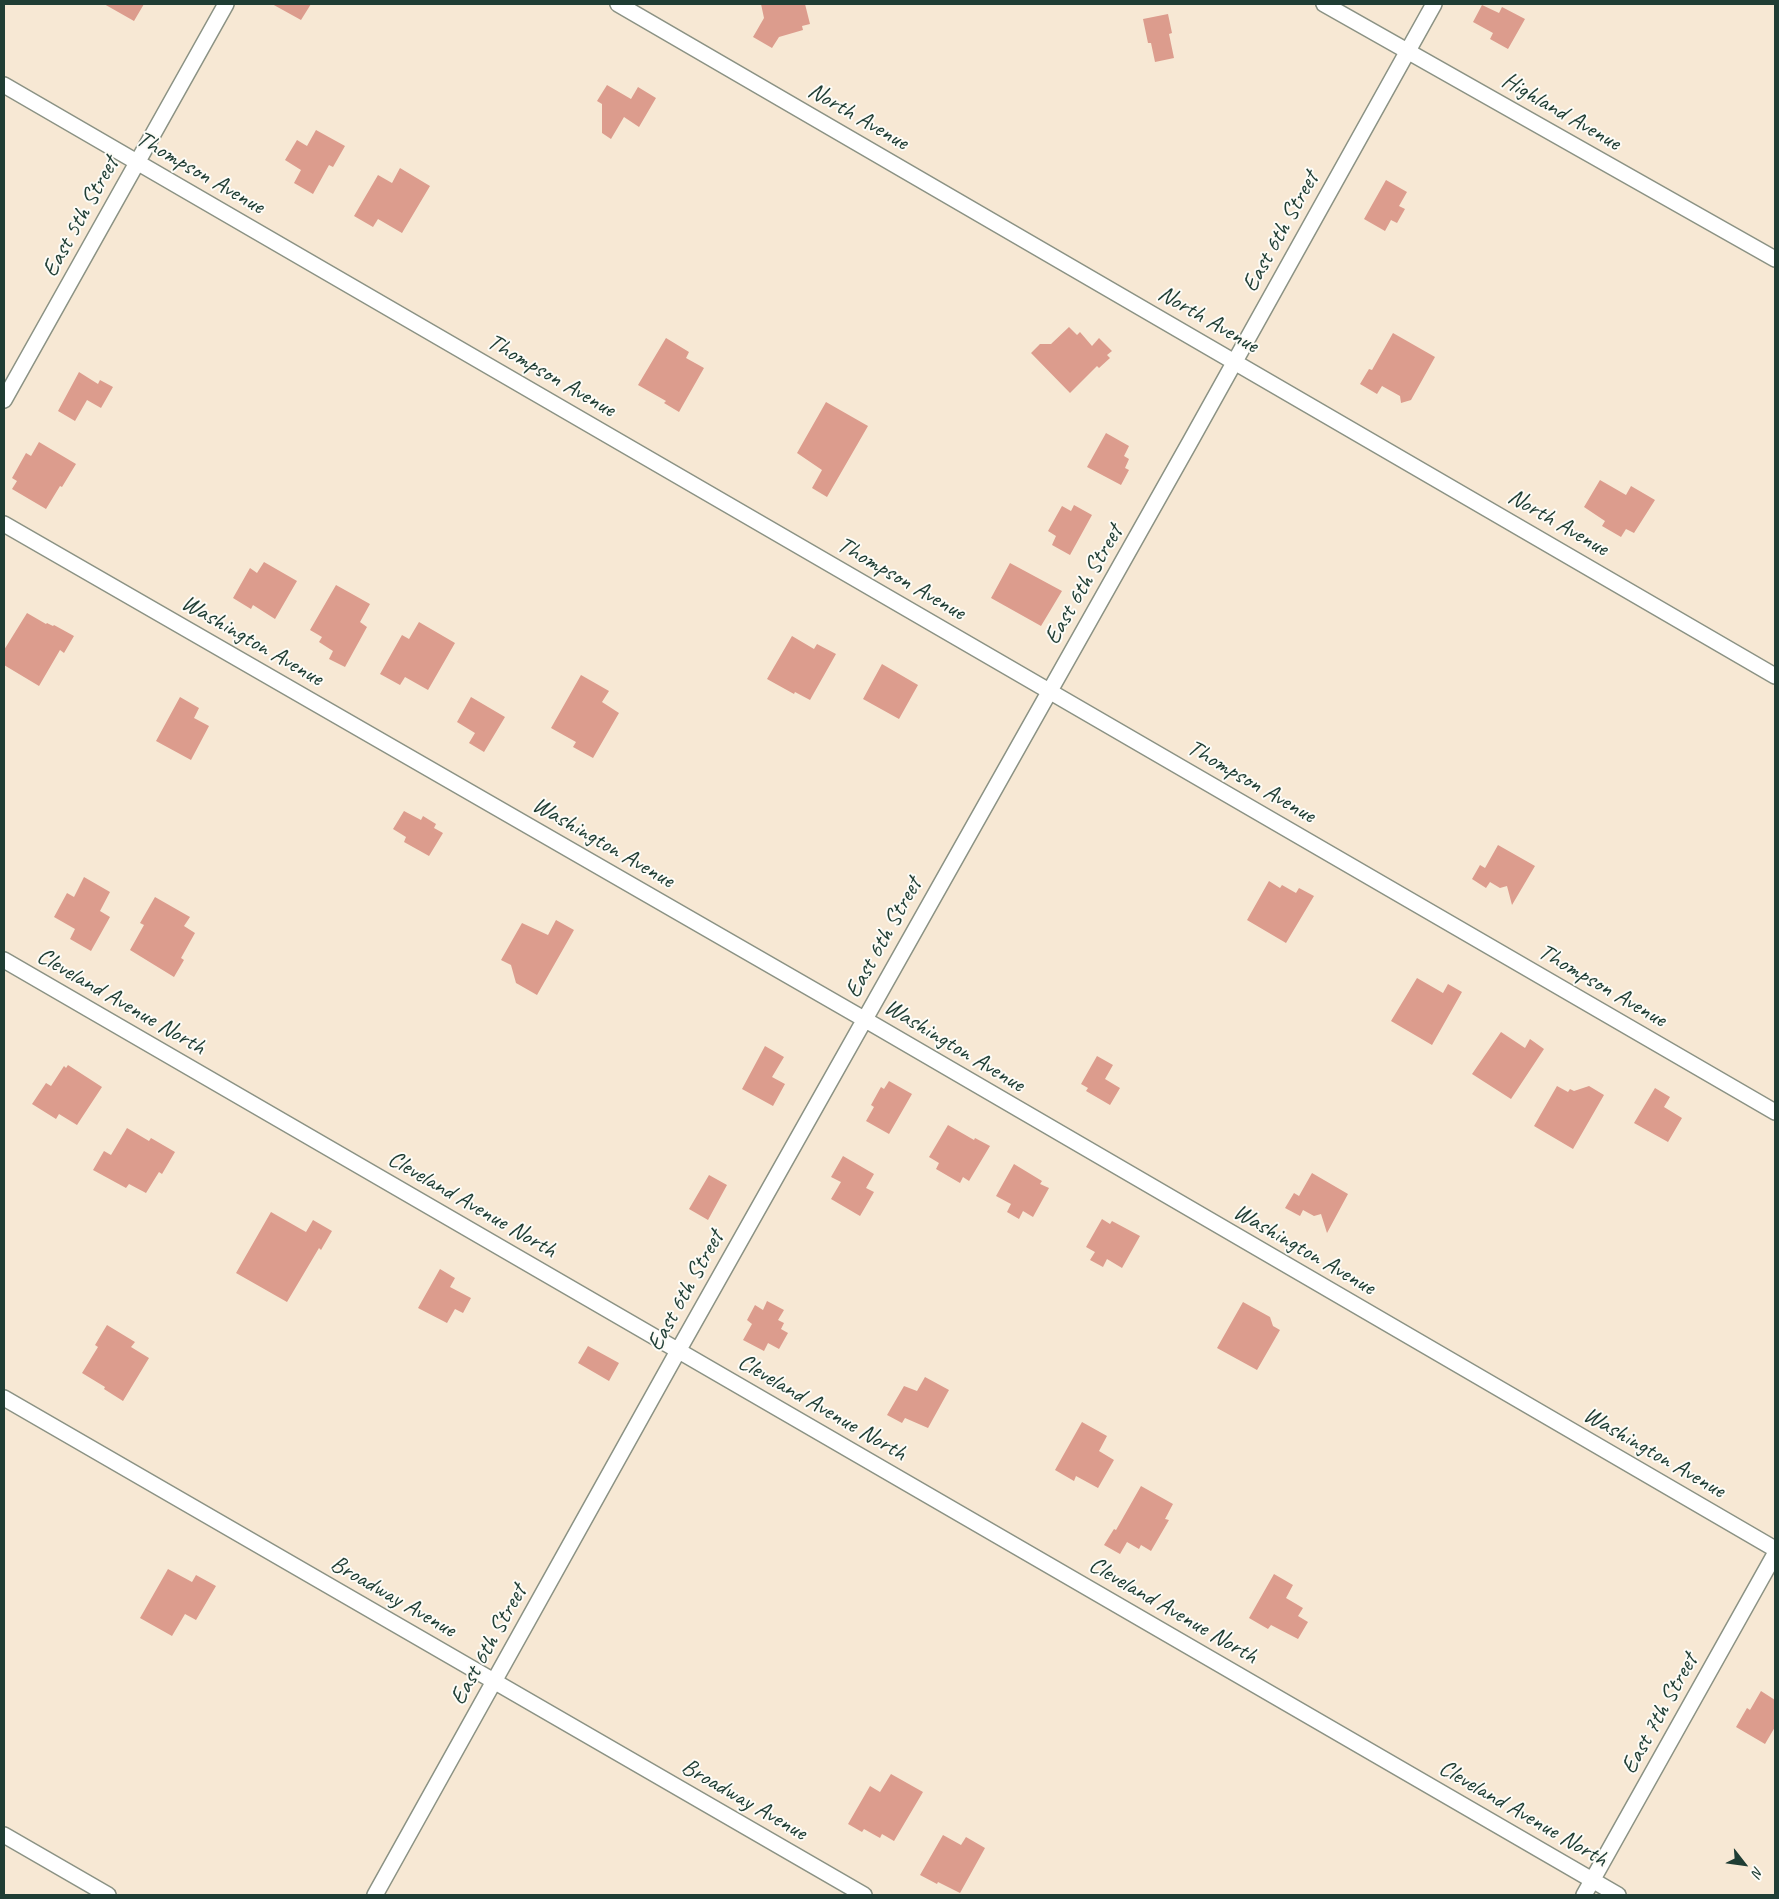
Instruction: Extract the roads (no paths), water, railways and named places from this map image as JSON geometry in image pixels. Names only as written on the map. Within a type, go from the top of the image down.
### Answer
[{"type":"street","name":"East 5th Street","points":[[4,400],[226,4]]},
{"type":"street","name":"North Avenue","points":[[618,4],[1775,676]]},
{"type":"street","name":"Highland Avenue","points":[[1324,4],[1775,259]]},
{"type":"street","name":"East 6th Street","points":[[375,1895],[1434,4]]},
{"type":"street","name":"Thompson Avenue","points":[[4,86],[1775,1112]]},
{"type":"street","name":"Washington Avenue","points":[[4,524],[864,1020],[1775,1549]]},
{"type":"street","name":"Cleveland Avenue North","points":[[4,960],[1618,1895]]},
{"type":"street","name":"Broadway Avenue","points":[[4,1398],[864,1895]]},
{"type":"street","name":"East 7th Street","points":[[1584,1895],[1775,1554]]},
{"type":"street","points":[[4,1835],[108,1895]]}]
